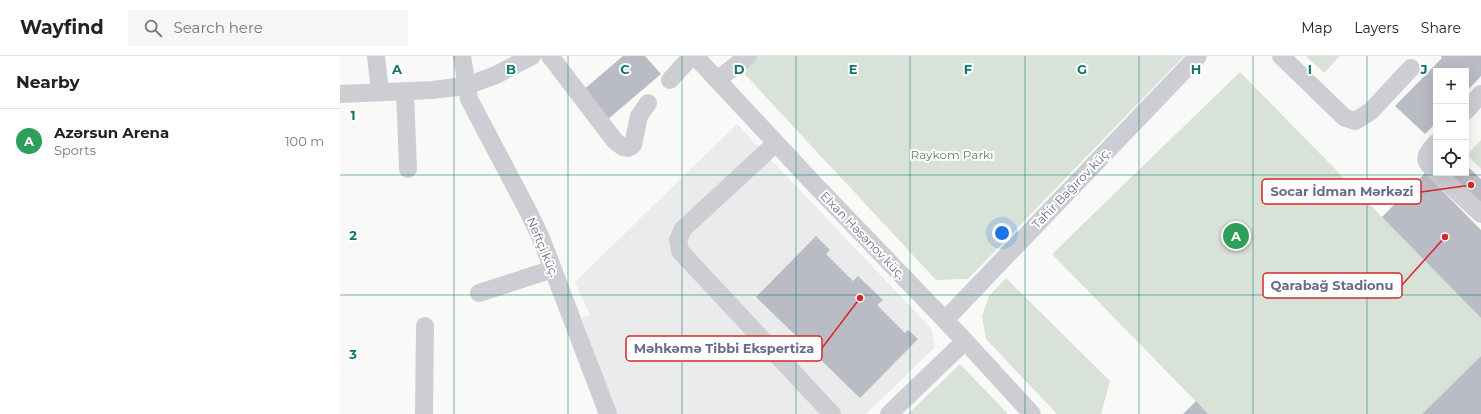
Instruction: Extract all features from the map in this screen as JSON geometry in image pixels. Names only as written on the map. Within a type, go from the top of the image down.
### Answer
[{"type":"street","points":[[376,56],[380,92]]},
{"type":"street","name":"Neftçi küç.","points":[[462,56],[469,99],[528,211],[553,269],[608,414]]},
{"type":"street","points":[[340,94],[466,86],[496,75],[532,56]]},
{"type":"street","points":[[550,56],[615,141],[623,147],[628,148],[633,144],[639,116],[648,103]]},
{"type":"street","points":[[670,80],[693,56]]},
{"type":"street","name":"Elxan Həsənov küç.","points":[[693,56],[965,341],[1032,414]]},
{"type":"street","points":[[717,80],[748,56]]},
{"type":"street","name":"Tahir Bağırov küç.","points":[[945,320],[1198,56]]},
{"type":"street","points":[[1281,56],[1345,118],[1355,121],[1370,111],[1411,68]]},
{"type":"street","points":[[405,91],[408,169]]},
{"type":"street","points":[[1469,108],[1481,94]]},
{"type":"street","points":[[776,143],[683,229],[678,240],[680,251],[832,414]]},
{"type":"street","points":[[1433,146],[1425,158],[1427,164],[1433,169]]},
{"type":"street","points":[[1441,176],[1481,214]]},
{"type":"street","points":[[480,293],[553,269]]},
{"type":"street","points":[[424,414],[425,326]]},
{"type":"street","points":[[889,414],[965,341]]},
{"type":"shaded area","points":[[737,124],[931,328],[935,347],[866,414],[616,414],[582,318],[590,315],[575,282]]},
{"type":"green space","name":"Raykom Parkı","points":[[756,56],[1184,56],[968,279],[936,280],[740,69]]},
{"type":"green space","points":[[1306,56],[1340,56],[1324,73]]},
{"type":"green space","points":[[1240,72],[1481,318],[1481,356],[1422,414],[1208,414],[1052,254]]},
{"type":"green space","points":[[1481,140],[1481,169],[1469,157],[1469,153]]},
{"type":"green space","points":[[1006,278],[1110,381],[1101,414],[1057,414],[986,339],[982,316],[989,296]]},
{"type":"green space","points":[[960,364],[1008,414],[908,414]]},
{"type":"building","points":[[623,56],[645,56],[661,74],[607,120],[582,91]]},
{"type":"building","points":[[1441,56],[1481,56],[1481,76],[1469,89],[1469,68],[1433,68],[1433,126],[1425,134],[1395,106],[1442,58]]},
{"type":"building","points":[[1469,168],[1481,179],[1481,205],[1449,176],[1469,176]]},
{"type":"building","points":[[1425,173],[1481,230],[1481,318],[1382,217]]},
{"type":"building","points":[[816,236],[830,250],[826,254],[853,281],[858,276],[883,300],[877,305],[905,333],[908,330],[918,339],[860,398],[756,297]]},
{"type":"building","points":[[1481,356],[1481,414],[1422,414]]},
{"type":"building","points":[[1196,401],[1208,414],[1183,414]]},
{"type":"place","name":"Socar İdman Mərkəzi","points":[[1471,185]]},
{"type":"place","name":"Azərsun Arena","points":[[1236,236]]},
{"type":"place","name":"Qarabağ Stadionu","points":[[1445,237]]},
{"type":"place","name":"Məhkəmə Tibbi Ekspertiza","points":[[860,298]]}]
